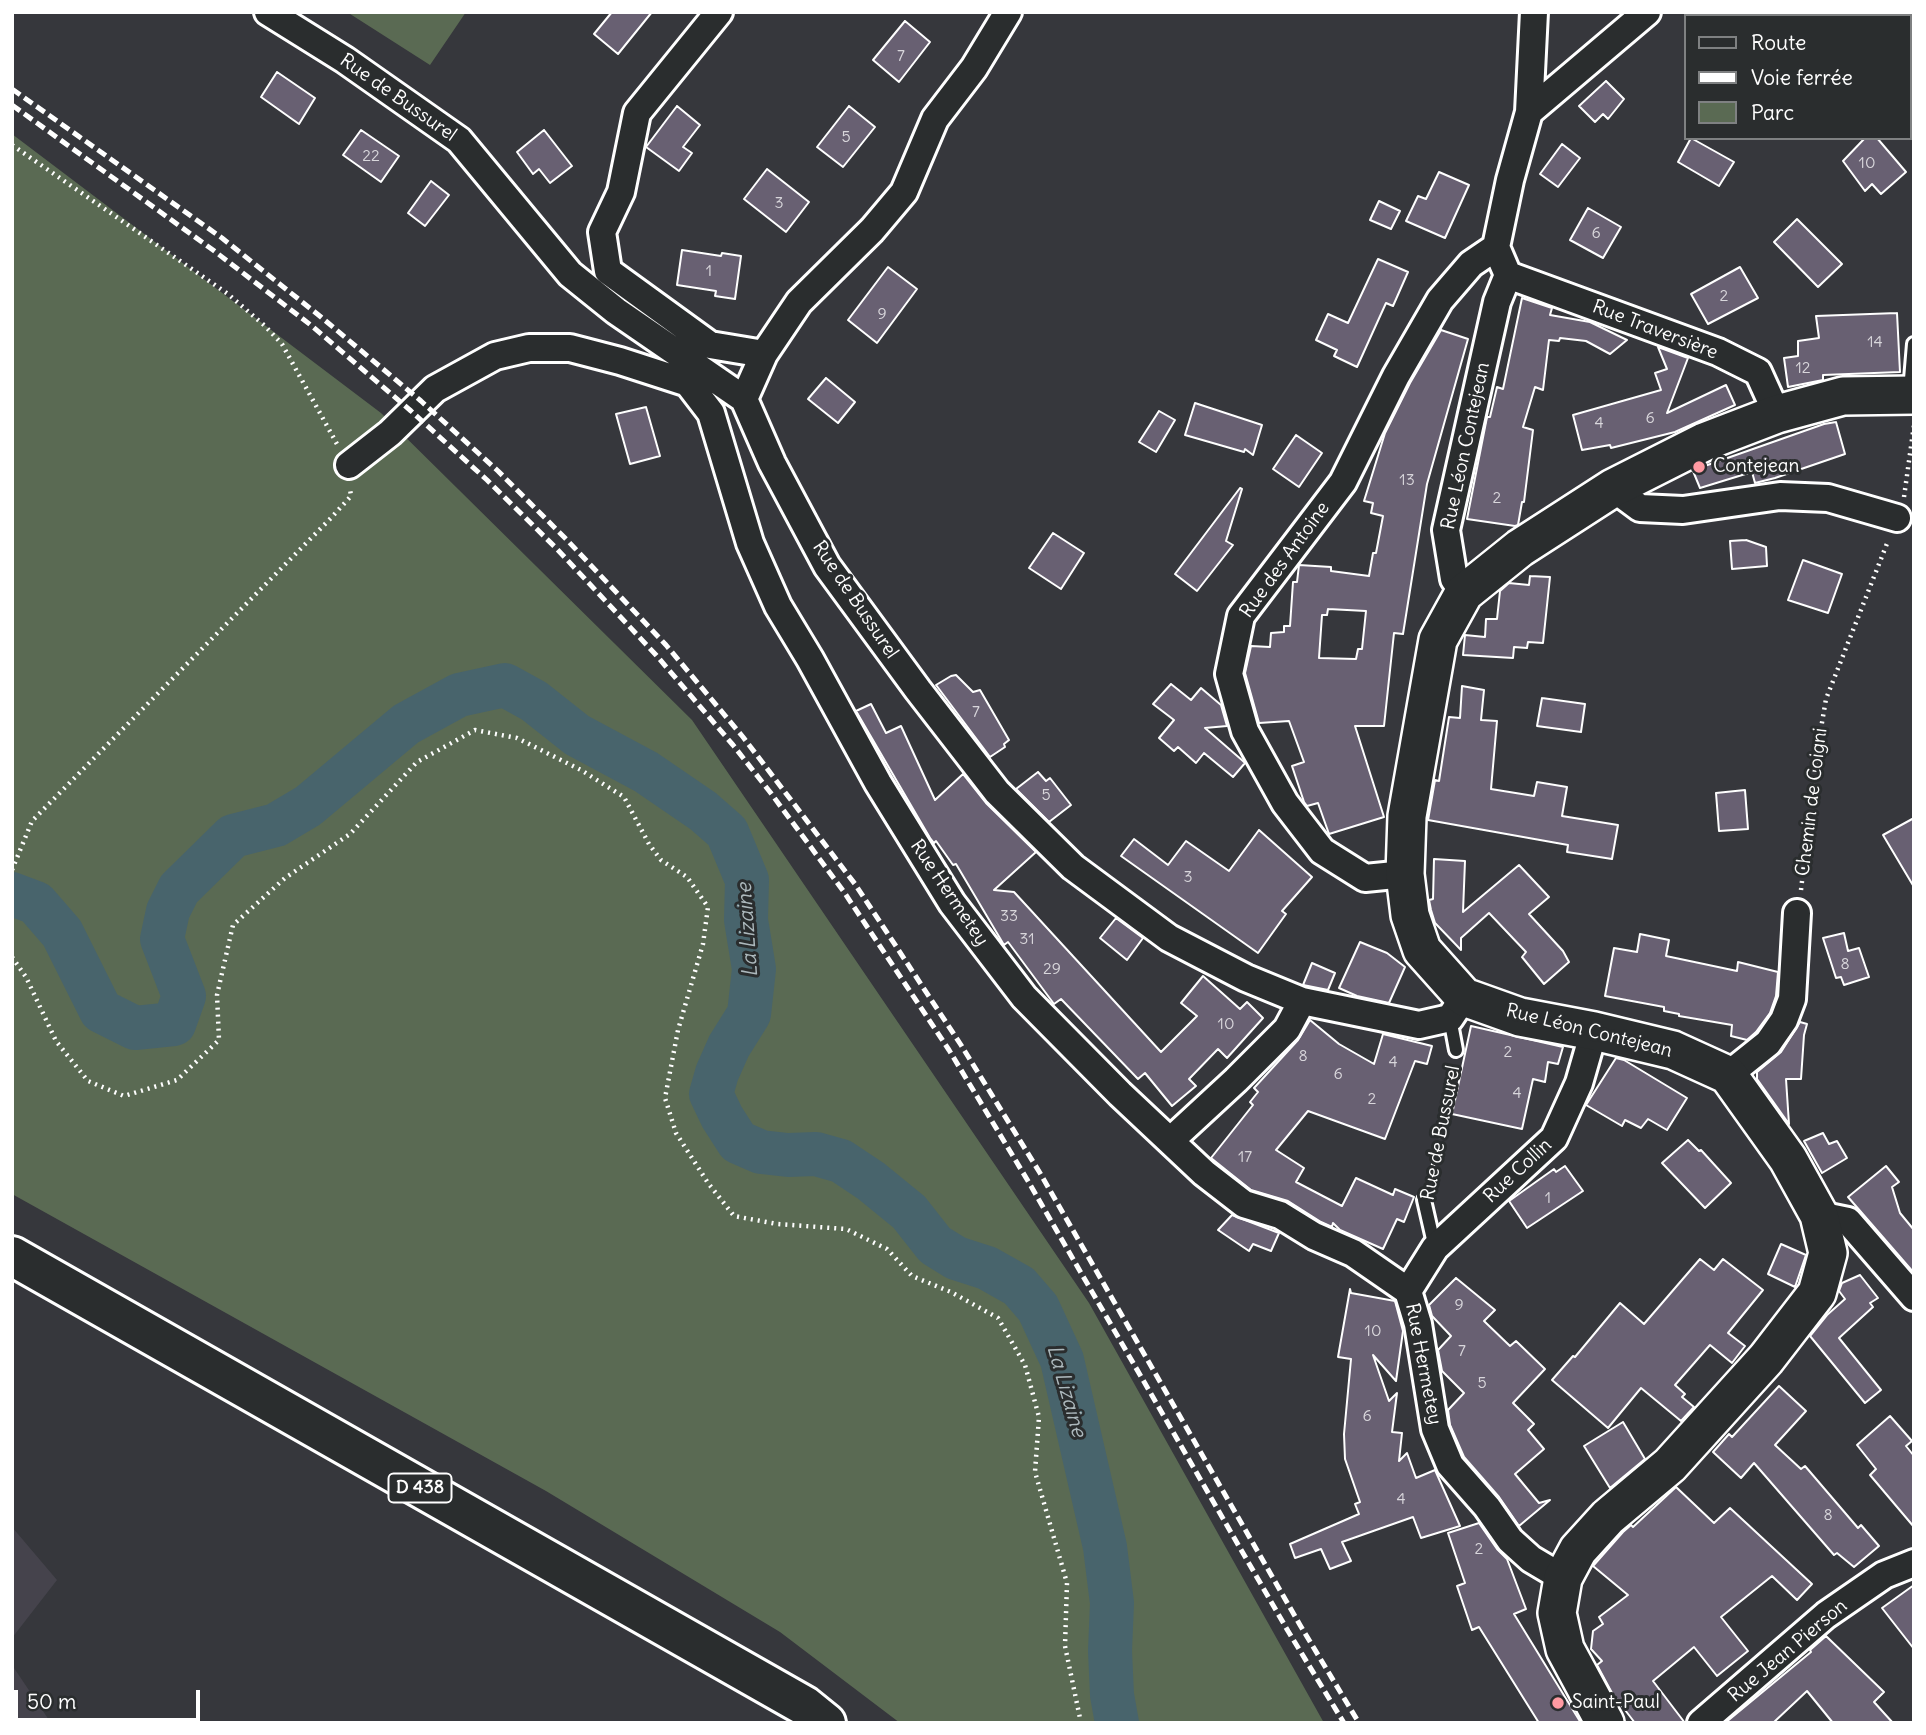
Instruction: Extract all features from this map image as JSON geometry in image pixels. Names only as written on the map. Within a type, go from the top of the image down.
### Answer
[{"type":"main road","name":"D 438","points":[[12,1256],[805,1706],[826,1723]]},
{"type":"street","name":"Rue de Bussurel","points":[[268,12],[345,60],[459,140],[570,274],[616,312],[744,399],[772,463],[827,566],[918,690],[998,792],[1073,867],[1169,938],[1246,978],[1302,1001],[1419,1024],[1457,1007]]},
{"type":"street","points":[[719,12],[637,113],[621,192],[602,232],[608,271],[710,345],[764,354]]},
{"type":"street","points":[[744,399],[764,354],[799,302],[872,230],[904,192],[935,119],[974,68],[1008,12]]},
{"type":"street","points":[[1508,275],[1496,247],[1510,180],[1529,112],[1534,12]]},
{"type":"street","points":[[1529,112],[1647,12]]},
{"type":"street","name":"Rue des Antoine","points":[[1405,874],[1365,878],[1322,851],[1285,803],[1245,731],[1229,674],[1241,616],[1343,482],[1396,376],[1440,300],[1471,264],[1496,247]]},
{"type":"street","name":"Rue Traversière","points":[[1508,275],[1718,352],[1758,372],[1777,414]]},
{"type":"street","name":"Rue Léon Contejean","points":[[1464,593],[1454,579],[1446,530],[1497,302],[1508,275]]},
{"type":"street","name":"Rue Hermetey","points":[[349,465],[390,433],[435,389],[495,356],[529,348],[570,348],[620,360],[688,383],[711,413],[750,543],[778,606],[878,783],[952,903],[1024,997],[1120,1094],[1204,1173],[1244,1204],[1280,1215],[1314,1236],[1353,1253],[1408,1291],[1418,1324],[1435,1429],[1450,1465],[1487,1507],[1510,1540],[1531,1559],[1563,1578]]},
{"type":"street","points":[[1457,1007],[1422,950],[1410,915],[1405,874],[1407,816],[1438,640],[1464,593],[1520,548],[1613,488],[1704,442],[1777,414],[1843,397],[1913,405]]},
{"type":"street","points":[[1613,488],[1640,508],[1683,510],[1780,496],[1828,498],[1897,518]]},
{"type":"street","points":[[1605,1723],[1565,1649],[1557,1613],[1563,1578],[1578,1550],[1608,1517],[1670,1465],[1766,1359],[1817,1293],[1828,1253],[1819,1215],[1788,1159],[1728,1075],[1768,1043],[1784,1020],[1792,999],[1797,913]]},
{"type":"street","points":[[1170,1141],[1287,1028],[1302,1001]]},
{"type":"street","name":"Rue Léon Contejean","points":[[1457,1007],[1594,1031],[1673,1050],[1728,1075]]},
{"type":"street","name":"Rue Collin","points":[[1408,1291],[1435,1248],[1554,1138],[1578,1083],[1594,1031]]},
{"type":"street","points":[[1819,1215],[1848,1221],[1914,1297]]},
{"type":"street","name":"Rue Jean Pierson","points":[[1701,1723],[1825,1615],[1884,1575],[1914,1563]]},
{"type":"lane","points":[[1913,405],[1914,344]]},
{"type":"lane","name":"Rue de Bussurel","points":[[1456,1050],[1457,1007]]},
{"type":"lane","name":"Rue de Bussurel","points":[[1424,1200],[1435,1248]]},
{"type":"path","points":[[12,145],[228,294],[265,326],[282,344],[349,465],[351,496],[32,821],[12,870]]},
{"type":"path","name":"Chemin de Coigni","points":[[1797,913],[1826,699],[1903,502],[1913,405]]},
{"type":"path","points":[[12,957],[26,977],[56,1041],[88,1081],[124,1096],[177,1080],[219,1040],[217,995],[233,925],[285,878],[350,834],[417,762],[475,730],[517,737],[624,797],[649,844],[661,860],[687,877],[708,907],[703,944],[678,1030],[665,1098],[676,1133],[708,1183],[734,1216],[777,1224],[846,1229],[887,1250],[912,1276],[951,1292],[999,1318],[1026,1365],[1039,1417],[1035,1472],[1067,1583],[1065,1646],[1082,1723]]},
{"type":"path","name":"Rue de Bussurel","points":[[1424,1200],[1443,1124],[1456,1050]]},
{"type":"shaded area","points":[[12,1527],[57,1580],[12,1638]]},
{"type":"shaded area","points":[[12,1665],[51,1723],[12,1723]]},
{"type":"green space","points":[[347,12],[466,12],[430,65]]},
{"type":"green space","points":[[12,134],[381,413],[692,720],[1089,1303],[1324,1723],[900,1723],[780,1632],[546,1491],[12,1194]]},
{"type":"building","points":[[612,12],[652,12],[618,54],[594,34]]},
{"type":"building","points":[[905,21],[930,42],[899,82],[873,60]]},
{"type":"building","points":[[277,72],[315,98],[299,124],[261,97]]},
{"type":"building","points":[[1606,81],[1624,99],[1608,119],[1603,114],[1595,122],[1579,106]]},
{"type":"building","points":[[677,106],[700,125],[683,147],[692,153],[679,171],[646,147]]},
{"type":"building","points":[[849,106],[875,127],[843,167],[817,147]]},
{"type":"building","points":[[361,130],[399,156],[381,182],[343,155]]},
{"type":"building","points":[[544,130],[572,166],[550,183],[539,169],[533,174],[517,152]]},
{"type":"building","points":[[1690,140],[1695,140],[1734,162],[1719,186],[1678,162]]},
{"type":"building","points":[[1863,140],[1879,140],[1906,172],[1881,194],[1872,184],[1865,191],[1843,161]]},
{"type":"building","points":[[1562,144],[1580,158],[1558,187],[1540,174]]},
{"type":"building","points":[[767,169],[809,202],[786,232],[744,199]]},
{"type":"building","points":[[1439,172],[1469,185],[1445,238],[1406,221],[1418,196],[1426,199]]},
{"type":"building","points":[[431,181],[449,195],[425,226],[408,213]]},
{"type":"building","points":[[1379,201],[1400,211],[1391,229],[1370,220]]},
{"type":"building","points":[[1588,208],[1621,227],[1603,258],[1570,240]]},
{"type":"building","points":[[1797,219],[1842,264],[1818,287],[1774,242]]},
{"type":"building","points":[[682,250],[741,256],[735,299],[715,296],[716,291],[677,285]]},
{"type":"building","points":[[1378,259],[1408,272],[1393,306],[1386,303],[1357,367],[1334,356],[1337,350],[1316,340],[1328,314],[1348,323]]},
{"type":"building","points":[[888,267],[917,289],[877,343],[848,320]]},
{"type":"building","points":[[1740,267],[1758,298],[1708,324],[1691,294]]},
{"type":"building","points":[[1522,298],[1552,308],[1550,315],[1590,322],[1627,340],[1610,354],[1586,341],[1560,338],[1559,341],[1549,340],[1543,390],[1535,387],[1523,427],[1533,430],[1524,502],[1518,525],[1515,526],[1467,519],[1487,417],[1490,417],[1497,387],[1503,389]]},
{"type":"building","points":[[1897,313],[1900,372],[1823,375],[1823,380],[1788,387],[1784,358],[1798,356],[1798,341],[1819,338],[1816,316]]},
{"type":"building","points":[[1441,330],[1468,339],[1427,484],[1403,634],[1394,633],[1384,726],[1355,726],[1384,817],[1329,834],[1318,803],[1307,806],[1304,802],[1292,766],[1304,762],[1289,721],[1259,723],[1245,673],[1251,646],[1270,647],[1271,633],[1284,632],[1284,626],[1290,626],[1293,582],[1297,582],[1299,565],[1331,567],[1331,571],[1369,576],[1383,516],[1371,513],[1373,503],[1364,501],[1385,433]],"holes":[[[1328,609],[1366,611],[1362,649],[1358,649],[1356,659],[1319,658],[1322,615],[1327,615]]]},
{"type":"building","points":[[1658,347],[1688,358],[1667,413],[1726,385],[1735,405],[1675,432],[1611,448],[1610,445],[1582,450],[1573,415],[1661,390],[1655,373],[1667,369]]},
{"type":"building","points":[[826,378],[855,402],[838,423],[808,399]]},
{"type":"building","points":[[1195,403],[1262,425],[1253,455],[1245,449],[1244,452],[1185,435]]},
{"type":"building","points":[[646,407],[660,456],[630,464],[616,414]]},
{"type":"building","points":[[1159,411],[1175,420],[1156,452],[1139,442]]},
{"type":"building","points":[[1836,422],[1845,454],[1755,483],[1752,472],[1700,488],[1693,471],[1699,468]]},
{"type":"building","points":[[1296,435],[1322,453],[1299,487],[1273,469]]},
{"type":"building","points":[[1240,488],[1242,489],[1226,541],[1233,545],[1197,591],[1175,574]]},
{"type":"building","points":[[1053,533],[1084,553],[1061,589],[1029,568]]},
{"type":"building","points":[[1746,540],[1766,547],[1767,566],[1732,569],[1730,541]]},
{"type":"building","points":[[1803,560],[1842,574],[1828,613],[1788,600]]},
{"type":"building","points":[[1530,576],[1550,577],[1543,643],[1528,642],[1527,648],[1514,647],[1513,658],[1463,655],[1465,635],[1485,637],[1486,619],[1497,619],[1500,591],[1509,583],[1529,585]]},
{"type":"building","points":[[956,675],[973,692],[980,690],[1009,740],[1004,744],[1005,747],[990,757],[936,685]]},
{"type":"building","points":[[1171,684],[1191,700],[1201,688],[1221,705],[1227,726],[1205,728],[1245,763],[1233,777],[1204,753],[1196,763],[1178,747],[1174,751],[1159,738],[1174,720],[1153,704]]},
{"type":"building","points":[[1462,686],[1484,690],[1481,720],[1497,721],[1491,789],[1534,796],[1537,782],[1567,787],[1562,816],[1618,825],[1612,859],[1567,852],[1568,845],[1428,820],[1435,780],[1439,781],[1449,717],[1460,718]]},
{"type":"building","points":[[1542,698],[1585,704],[1581,732],[1537,726]]},
{"type":"building","points":[[871,704],[886,733],[901,726],[935,800],[963,774],[986,803],[1036,852],[994,890],[1014,892],[1161,1052],[1197,1016],[1181,1003],[1203,976],[1240,1009],[1247,1002],[1263,1018],[1227,1058],[1218,1049],[1189,1079],[1196,1086],[1172,1106],[1145,1073],[1138,1079],[1061,999],[1054,1004],[1008,942],[1004,945],[956,864],[953,865],[936,841],[934,843],[930,838],[856,711]]},
{"type":"building","points":[[1038,772],[1046,781],[1050,778],[1071,805],[1049,822],[1016,789]]},
{"type":"building","points":[[1745,790],[1748,829],[1719,831],[1716,793]]},
{"type":"building","points":[[1914,818],[1914,887],[1883,835]]},
{"type":"building","points":[[1259,830],[1312,877],[1282,911],[1286,914],[1258,953],[1121,856],[1134,839],[1168,865],[1186,841],[1229,871]]},
{"type":"building","points":[[1434,859],[1465,861],[1463,912],[1519,865],[1549,897],[1529,914],[1563,951],[1569,962],[1544,984],[1522,957],[1526,952],[1489,913],[1461,938],[1461,950],[1435,923],[1431,910],[1429,900],[1433,899]]},
{"type":"building","points":[[1116,918],[1143,938],[1127,960],[1100,938]]},
{"type":"building","points":[[1844,933],[1848,951],[1859,948],[1869,977],[1844,985],[1841,977],[1836,978],[1823,938]]},
{"type":"building","points":[[1640,934],[1669,940],[1666,956],[1737,971],[1738,962],[1778,972],[1776,996],[1770,1013],[1747,1040],[1731,1036],[1732,1025],[1679,1016],[1664,1011],[1664,1007],[1605,996],[1614,948],[1637,952]]},
{"type":"building","points":[[1360,942],[1387,953],[1405,967],[1389,1003],[1357,996],[1339,988]]},
{"type":"building","points":[[1312,963],[1335,973],[1328,990],[1303,985]]},
{"type":"building","points":[[1310,1020],[1339,1044],[1374,1064],[1383,1034],[1432,1046],[1427,1064],[1415,1061],[1385,1139],[1308,1111],[1276,1150],[1304,1168],[1296,1182],[1342,1206],[1356,1178],[1393,1195],[1395,1189],[1414,1197],[1404,1222],[1397,1219],[1383,1249],[1340,1230],[1333,1223],[1332,1227],[1321,1222],[1288,1201],[1251,1190],[1211,1158],[1253,1105],[1250,1102],[1258,1092],[1254,1088],[1298,1040]]},
{"type":"building","points":[[1800,1022],[1807,1024],[1801,1079],[1786,1079],[1789,1124],[1757,1079],[1757,1072],[1781,1052]]},
{"type":"building","points":[[1471,1026],[1563,1047],[1558,1064],[1548,1062],[1545,1082],[1533,1079],[1522,1129],[1452,1114]]},
{"type":"building","points":[[1616,1058],[1624,1060],[1687,1098],[1667,1130],[1648,1119],[1641,1128],[1625,1120],[1622,1126],[1586,1105]]},
{"type":"building","points":[[1823,1133],[1829,1144],[1837,1141],[1847,1158],[1822,1173],[1804,1141]]},
{"type":"building","points":[[1688,1140],[1701,1150],[1731,1183],[1705,1208],[1662,1163]]},
{"type":"building","points":[[1565,1166],[1583,1191],[1527,1228],[1509,1201],[1554,1169],[1556,1172]]},
{"type":"building","points":[[1886,1166],[1899,1182],[1892,1187],[1900,1213],[1914,1230],[1914,1273],[1848,1197]]},
{"type":"building","points":[[1232,1215],[1279,1233],[1271,1251],[1253,1244],[1249,1251],[1218,1230]]},
{"type":"building","points":[[1781,1244],[1806,1255],[1795,1287],[1768,1274]]},
{"type":"building","points":[[1700,1259],[1714,1270],[1723,1259],[1763,1290],[1728,1333],[1745,1346],[1732,1363],[1710,1345],[1675,1385],[1685,1394],[1682,1397],[1694,1407],[1681,1421],[1641,1388],[1608,1428],[1552,1380],[1620,1303],[1644,1324]]},
{"type":"building","points":[[1860,1275],[1878,1298],[1870,1303],[1873,1307],[1839,1338],[1881,1390],[1865,1403],[1810,1336],[1845,1299],[1839,1291],[1842,1283]]},
{"type":"building","points":[[1456,1278],[1495,1310],[1484,1321],[1510,1346],[1516,1341],[1545,1369],[1513,1403],[1534,1424],[1528,1430],[1544,1449],[1515,1474],[1539,1503],[1550,1500],[1519,1526],[1499,1497],[1464,1457],[1450,1425],[1448,1410],[1464,1393],[1442,1371],[1438,1350],[1451,1336],[1432,1316],[1429,1305]]},
{"type":"building","points":[[1350,1289],[1351,1293],[1395,1301],[1403,1331],[1396,1381],[1373,1355],[1389,1401],[1397,1393],[1392,1432],[1402,1433],[1399,1461],[1407,1453],[1416,1478],[1435,1470],[1460,1526],[1421,1538],[1413,1517],[1342,1542],[1351,1561],[1330,1569],[1321,1549],[1295,1558],[1290,1544],[1359,1514],[1355,1504],[1360,1502],[1345,1459],[1344,1434],[1351,1359],[1338,1357]]},
{"type":"building","points":[[1779,1386],[1806,1411],[1775,1445],[1801,1469],[1805,1466],[1858,1528],[1861,1525],[1879,1546],[1854,1567],[1837,1553],[1834,1555],[1754,1463],[1741,1478],[1713,1452],[1729,1434],[1732,1437]]},
{"type":"building","points":[[1890,1416],[1912,1441],[1906,1446],[1914,1456],[1914,1527],[1870,1475],[1876,1469],[1857,1445]]},
{"type":"building","points":[[1623,1422],[1645,1459],[1610,1488],[1584,1446]]},
{"type":"building","points":[[1676,1487],[1714,1523],[1730,1508],[1812,1584],[1797,1600],[1772,1576],[1721,1617],[1748,1651],[1717,1676],[1694,1647],[1653,1681],[1685,1723],[1635,1723],[1612,1693],[1597,1665],[1602,1661],[1591,1649],[1593,1631],[1603,1624],[1599,1617],[1628,1595],[1593,1566],[1623,1532],[1631,1525],[1633,1527]]},
{"type":"building","points":[[1479,1523],[1507,1559],[1526,1609],[1514,1614],[1581,1723],[1539,1723],[1479,1627],[1472,1630],[1457,1586],[1465,1583],[1448,1533]]},
{"type":"building","points":[[1914,1585],[1914,1649],[1882,1608]]},
{"type":"building","points":[[1826,1636],[1884,1692],[1874,1702],[1893,1723],[1833,1723],[1807,1691],[1773,1723],[1725,1723],[1811,1652]]},
{"type":"waterway","name":"La Lizaine","points":[[12,894],[36,903],[62,933],[101,1011],[135,1028],[174,1024],[184,996],[162,939],[168,911],[179,889],[233,836],[276,825],[308,806],[406,724],[459,695],[505,685],[534,701],[577,735],[646,772],[703,811],[727,832],[747,880],[746,920],[754,969],[749,1014],[729,1046],[711,1094],[738,1142],[761,1152],[816,1154],[841,1161],[909,1212],[935,1245],[956,1258],[987,1268],[1019,1286],[1038,1308],[1062,1360],[1105,1547],[1112,1603],[1110,1651],[1112,1695],[1117,1723]]},
{"type":"railway","points":[[12,89],[222,238],[421,401],[498,471],[567,540],[666,645],[743,737],[855,884],[961,1045],[1040,1173],[1359,1723]]},
{"type":"railway","points":[[12,105],[213,250],[312,326],[411,411],[557,549],[656,655],[733,745],[844,892],[949,1050],[1344,1723]]},
{"type":"place","name":"Contejean","points":[[1699,467]]},
{"type":"place","name":"Saint-Paul","points":[[1558,1703]]}]
